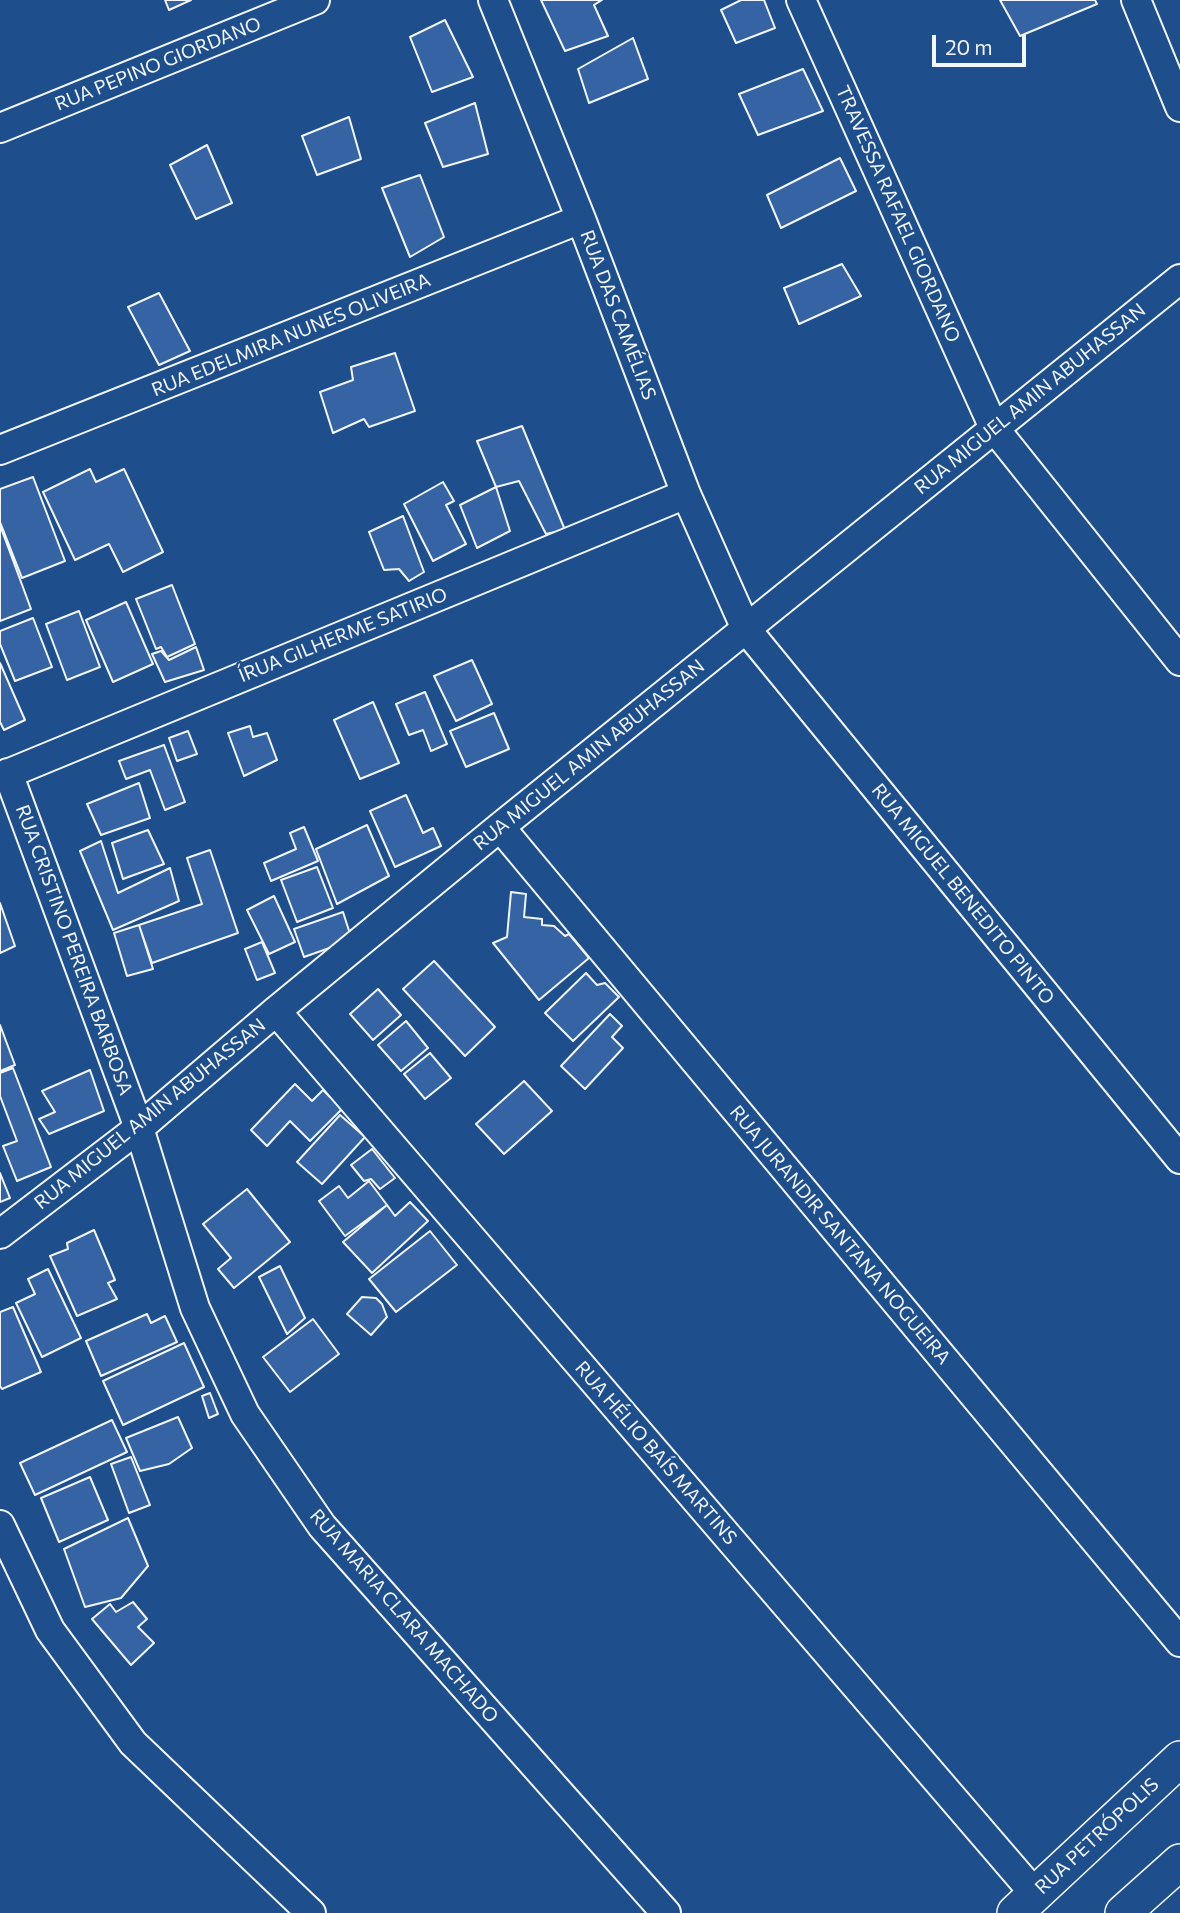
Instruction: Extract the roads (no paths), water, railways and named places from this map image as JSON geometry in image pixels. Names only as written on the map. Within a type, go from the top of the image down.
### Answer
[{"type":"street","name":"RUA PEPINO GIORDANO","points":[[0,128],[315,0]]},
{"type":"street","name":"RUA DAS CAMÉLIAS","points":[[493,0],[581,219],[686,494],[746,629]]},
{"type":"street","name":"TRAVESSA RAFAEL GIORDANO","points":[[801,0],[994,428],[1180,661]]},
{"type":"street","points":[[1136,0],[1180,107]]},
{"type":"street","name":"RUA EDELMIRA NUNES OLIVEIRA","points":[[0,450],[581,219]]},
{"type":"street","name":"RUA MIGUEL AMIN ABUHASSAN","points":[[0,1234],[139,1128],[276,1011],[500,827],[1180,279]]},
{"type":"street","name":"ÍRUA GILHERME SATIRIO","points":[[4,775],[686,494]]},
{"type":"street","name":"RUA MIGUEL BENEDITO PINTO","points":[[746,629],[1180,1159]]},
{"type":"street","name":"RUA CRISTINO PEREIRA BARBOSA","points":[[4,775],[139,1128]]},
{"type":"street","name":"RUA JURANDIR SANTANA NOGUEIRA","points":[[500,827],[1180,1643]]},
{"type":"street","name":"RUA HÉLIO BAÍS MARTINS","points":[[276,1011],[1025,1904]]},
{"type":"street","name":"RUA MARIA CLARA MACHADO","points":[[139,1128],[195,1308],[245,1414],[321,1526],[666,1913]]},
{"type":"street","points":[[0,1525],[50,1630],[134,1743],[311,1913]]},
{"type":"street","name":"RUA PETRÓPOLIS","points":[[1025,1904],[1180,1759]]},
{"type":"street","points":[[1123,1913],[1180,1862]]}]
